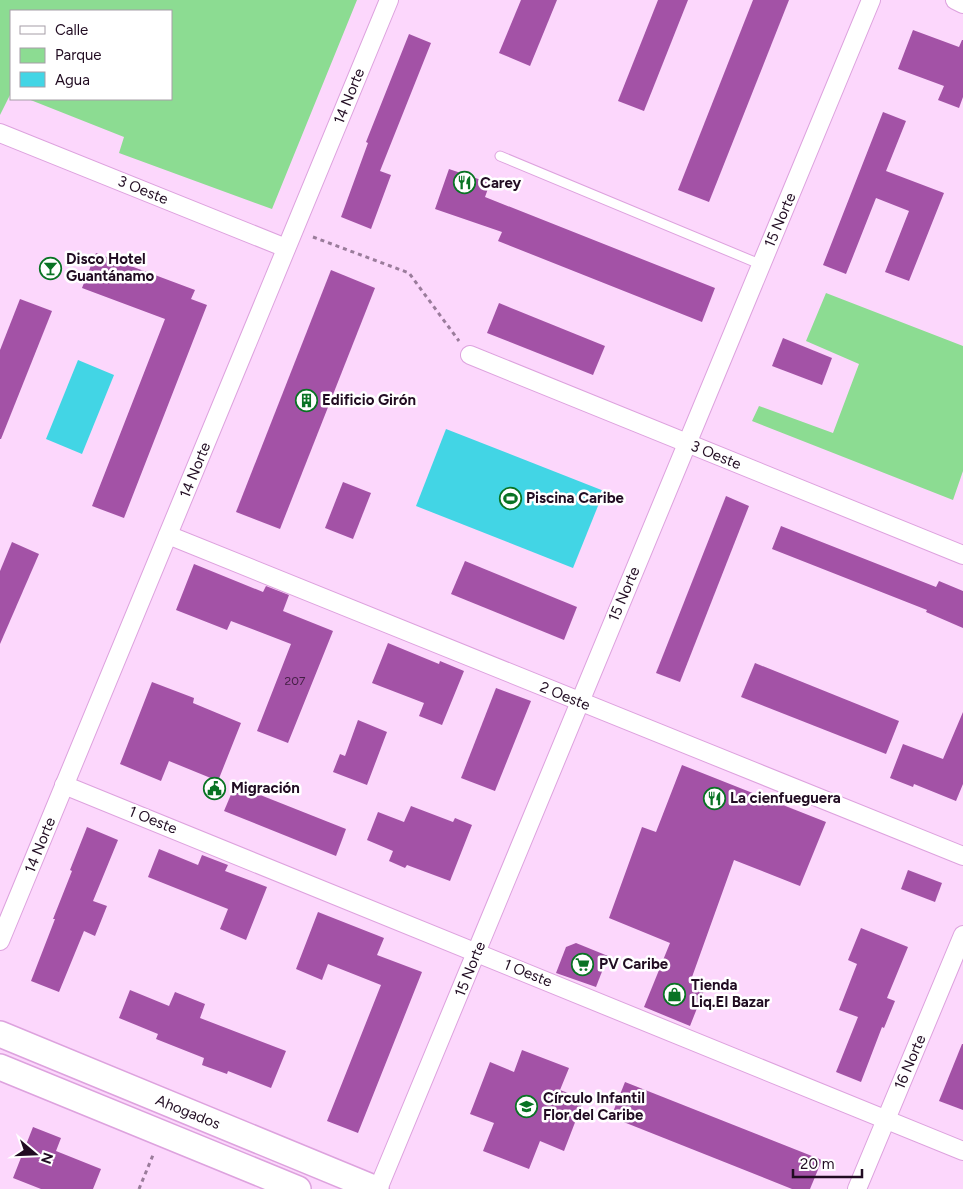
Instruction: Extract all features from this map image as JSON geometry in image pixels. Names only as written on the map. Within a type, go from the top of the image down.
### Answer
[{"type":"main road","name":"Ahogados","points":[[0,1034],[377,1189]]},
{"type":"main road","name":"Ahogados","points":[[0,1067],[298,1189]]},
{"type":"street","name":"14 Norte","points":[[0,941],[389,0]]},
{"type":"street","name":"15 Norte","points":[[377,1189],[872,0]]},
{"type":"street","points":[[954,0],[963,4]]},
{"type":"street","name":"3 Oeste","points":[[0,133],[286,248]]},
{"type":"street","name":"3 Oeste","points":[[470,355],[963,555]]},
{"type":"street","name":"2 Oeste","points":[[168,535],[963,856]]},
{"type":"street","name":"1 Oeste","points":[[64,785],[963,1151]]},
{"type":"street","name":"16 Norte","points":[[857,1189],[963,935]]},
{"type":"lane","points":[[500,156],[762,265]]},
{"type":"path","points":[[294,229],[409,273],[470,355]]},
{"type":"path","points":[[139,1189],[162,1134]]},
{"type":"green space","points":[[0,0],[357,0],[272,209],[119,153],[124,137],[31,100],[172,100],[172,10],[10,10],[10,95],[0,115]]},
{"type":"green space","points":[[826,293],[963,346],[963,471],[953,500],[752,421],[759,406],[833,433],[859,364],[806,341]]},
{"type":"water","points":[[78,360],[114,375],[82,454],[46,439]]},
{"type":"water","name":"Piscina Caribe","points":[[446,429],[604,491],[573,568],[416,506]]},
{"type":"building","points":[[521,0],[557,0],[530,66],[499,53]]},
{"type":"building","points":[[658,0],[688,0],[644,111],[618,101]]},
{"type":"building","points":[[753,0],[789,0],[709,202],[678,190]]},
{"type":"building","points":[[913,30],[959,47],[963,40],[963,97],[959,108],[938,100],[944,86],[898,69]]},
{"type":"building","points":[[409,34],[431,43],[380,171],[391,175],[371,229],[341,217],[368,143],[366,142]]},
{"type":"building","points":[[883,112],[906,121],[886,171],[944,193],[909,281],[885,272],[909,211],[876,198],[846,274],[823,265]]},
{"type":"building","points":[[449,169],[490,183],[485,197],[715,288],[702,322],[498,241],[502,232],[435,209]]},
{"type":"building","points":[[96,253],[195,290],[191,299],[207,305],[124,518],[92,506],[165,319],[82,288]]},
{"type":"building","name":"Edificio Girón","points":[[331,270],[375,288],[280,529],[236,512]]},
{"type":"building","points":[[20,299],[52,311],[0,439],[0,350]]},
{"type":"building","points":[[499,303],[605,346],[593,375],[487,333]]},
{"type":"building","points":[[783,338],[832,358],[822,385],[772,366]]},
{"type":"building","points":[[343,482],[371,493],[353,539],[325,528]]},
{"type":"building","points":[[726,496],[749,506],[680,682],[656,673]]},
{"type":"building","points":[[781,526],[936,587],[939,581],[963,591],[963,628],[926,612],[927,610],[772,549]]},
{"type":"building","points":[[12,542],[39,554],[0,644],[0,571]]},
{"type":"building","points":[[465,561],[577,607],[564,640],[451,594]]},
{"type":"building","points":[[194,564],[263,592],[266,586],[289,595],[283,611],[333,631],[288,743],[257,731],[291,644],[231,621],[227,630],[176,610]]},
{"type":"building","points":[[388,643],[439,664],[440,661],[464,671],[442,725],[419,716],[424,703],[372,683]]},
{"type":"building","points":[[755,663],[899,721],[886,754],[741,697]]},
{"type":"building","points":[[152,682],[194,698],[193,703],[241,723],[218,781],[169,761],[161,781],[120,764]]},
{"type":"building","points":[[496,688],[531,701],[495,791],[461,778]]},
{"type":"building","points":[[963,712],[963,784],[956,801],[914,784],[913,787],[890,778],[903,744],[943,759]]},
{"type":"building","points":[[358,720],[387,732],[367,785],[333,772],[340,754],[345,756]]},
{"type":"building","points":[[682,765],[826,822],[800,886],[734,860],[692,977],[707,983],[690,1026],[644,1007],[670,943],[609,918],[642,827],[656,832]]},
{"type":"building","points":[[235,785],[346,829],[336,856],[224,811]]},
{"type":"building","points":[[411,806],[453,822],[455,818],[472,825],[450,881],[407,865],[405,868],[389,861],[393,851],[367,840],[378,812],[404,822]]},
{"type":"building","points":[[87,827],[118,840],[93,901],[107,906],[95,936],[84,931],[59,992],[31,981]]},
{"type":"building","points":[[159,849],[198,865],[202,855],[228,865],[225,871],[267,887],[246,940],[220,929],[228,909],[148,877]]},
{"type":"building","points":[[908,870],[942,883],[935,902],[901,889]]},
{"type":"building","points":[[318,912],[384,938],[377,955],[422,972],[358,1133],[327,1121],[381,985],[328,964],[322,980],[296,969]]},
{"type":"building","points":[[861,928],[908,947],[887,998],[895,1001],[884,1028],[882,1027],[861,1082],[836,1072],[858,1017],[839,1010],[857,964],[848,960]]},
{"type":"building","points":[[576,943],[608,956],[596,987],[556,973],[566,947]]},
{"type":"building","points":[[130,990],[169,1006],[175,992],[205,1004],[200,1018],[286,1051],[271,1088],[228,1071],[227,1074],[202,1065],[204,1058],[156,1039],[158,1034],[119,1018]]},
{"type":"building","points":[[963,1044],[963,1110],[939,1101]]},
{"type":"building","name":"Círculo Infantil Flor del Caribe","points":[[522,1050],[569,1068],[560,1090],[584,1099],[564,1151],[540,1141],[529,1169],[483,1151],[494,1123],[470,1114],[490,1062],[514,1072]]},
{"type":"building","points":[[625,1082],[822,1160],[810,1189],[792,1189],[611,1117]]},
{"type":"building","points":[[33,1127],[61,1138],[56,1151],[101,1169],[93,1189],[41,1189],[13,1178]]},
{"type":"place","name":"Carey","points":[[464,183]]},
{"type":"place","name":"Disco Hotel Guantánamo","points":[[50,268]]},
{"type":"place","name":"Edificio Girón","points":[[306,400]]},
{"type":"place","name":"Piscina Caribe","points":[[510,498]]},
{"type":"place","name":"Migración","points":[[215,788]]},
{"type":"place","name":"La cienfueguera","points":[[714,798]]},
{"type":"place","name":"PV Caribe","points":[[583,964]]},
{"type":"place","name":"Tienda Liq.El Bazar","points":[[675,994]]},
{"type":"place","name":"Círculo Infantil Flor del Caribe","points":[[527,1107]]}]
